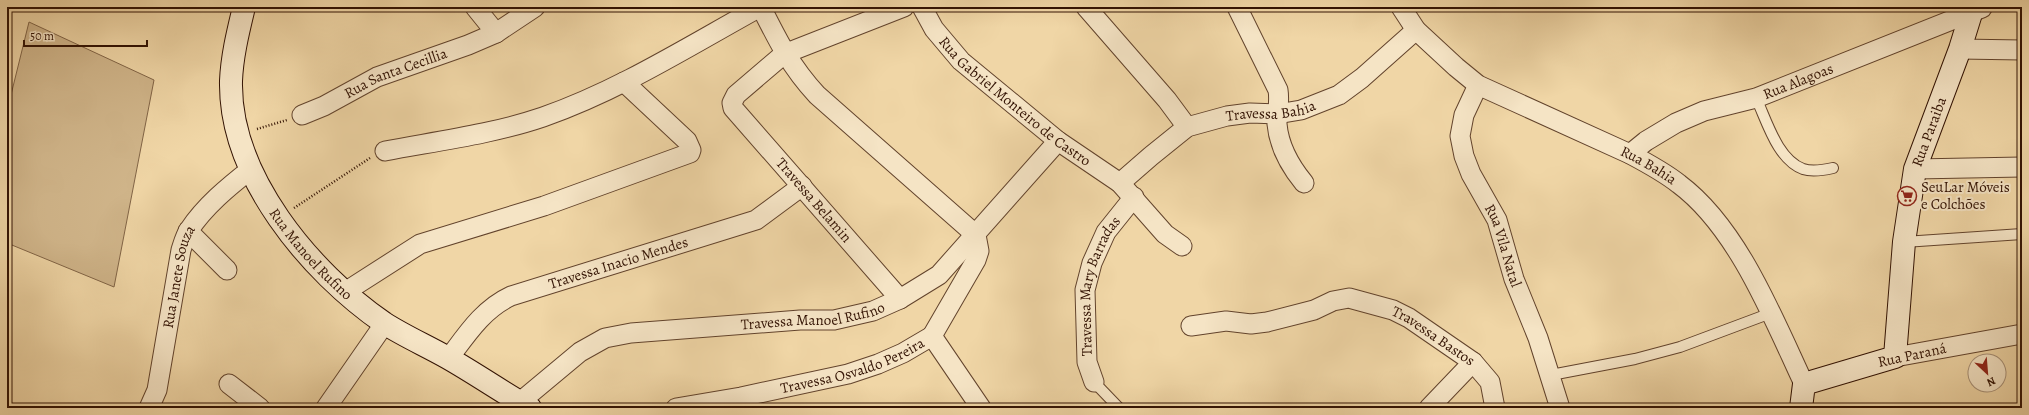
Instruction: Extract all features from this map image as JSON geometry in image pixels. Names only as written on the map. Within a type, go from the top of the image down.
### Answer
[{"type":"main road","name":"Rua Manoel Rufino","points":[[244,7],[233,55],[231,82],[238,134],[251,170],[279,219],[311,258],[345,292],[385,323],[449,358],[525,405]]},
{"type":"main road","name":"Rua Paraiba","points":[[1895,357],[1904,242],[1915,169],[1975,9]]},
{"type":"main road","name":"Rua Paraná","points":[[1804,384],[1895,357]]},
{"type":"main road","points":[[1801,408],[1804,384]]},
{"type":"street","points":[[476,7],[496,33]]},
{"type":"street","name":"Rua Santa Cecillia","points":[[302,115],[324,106],[377,77],[468,45],[496,33],[535,7]]},
{"type":"street","points":[[385,151],[458,138],[541,118],[624,82],[760,7],[784,54],[800,76],[817,95],[976,235],[980,251],[932,336],[981,408]]},
{"type":"street","points":[[784,54],[904,7]]},
{"type":"street","name":"Rua Gabriel Monteiro de Castro","points":[[922,7],[934,29],[961,61],[1058,141],[1120,183]]},
{"type":"street","points":[[1086,7],[1167,100],[1187,128]]},
{"type":"street","points":[[1237,7],[1278,90],[1280,102],[1277,114],[1278,132],[1289,162],[1304,183]]},
{"type":"street","name":"Rua Bahia","points":[[1401,7],[1416,30],[1445,58],[1478,85],[1630,154],[1654,167],[1680,184],[1707,209],[1728,236],[1771,313],[1804,384]]},
{"type":"street","name":"Rua Alagoas","points":[[1630,154],[1646,141],[1676,123],[1704,111],[1756,98],[1975,9]]},
{"type":"street","name":"Travessa Bahia","points":[[1120,183],[1187,128],[1227,116],[1250,113],[1277,114],[1301,110],[1339,94],[1362,78],[1416,30]]},
{"type":"street","points":[[1960,49],[2022,50]]},
{"type":"street","name":"Travessa Belamin","points":[[784,54],[732,99],[734,108],[900,299]]},
{"type":"street","points":[[345,292],[420,244],[431,239],[544,206],[690,153],[691,150],[687,141],[624,82]]},
{"type":"street","name":"Rua Vila Natal","points":[[1478,85],[1464,115],[1460,136],[1464,156],[1471,174],[1497,220],[1514,279],[1551,375],[1560,408]]},
{"type":"street","name":"Travessa Manoel Rufino","points":[[525,405],[580,352],[605,338],[654,331],[800,320],[834,320],[873,311],[900,299],[939,275],[1058,141]]},
{"type":"street","points":[[1915,169],[2022,167]]},
{"type":"street","name":"Rua Janete Souza","points":[[149,408],[157,390],[181,250],[188,231],[211,204],[251,170]]},
{"type":"street","points":[[1120,183],[1134,197],[1165,234],[1182,246]]},
{"type":"street","name":"Travessa Inacio Mendes","points":[[449,358],[474,324],[498,302],[511,296],[756,220],[802,186]]},
{"type":"street","name":"Travessa Mary Barradas","points":[[1094,382],[1087,362],[1085,290],[1092,263],[1106,232],[1134,197]]},
{"type":"street","points":[[188,231],[227,270]]},
{"type":"street","name":"Travessa Bastos","points":[[1191,326],[1226,321],[1252,324],[1267,322],[1314,310],[1342,299],[1349,298],[1393,310],[1408,318],[1473,362],[1490,382],[1495,408]]},
{"type":"street","points":[[326,408],[385,323]]},
{"type":"street","name":"Rua Paraná","points":[[1895,357],[2022,334]]},
{"type":"street","name":"Travessa Osvaldo Pereira","points":[[676,408],[745,402],[848,374],[878,364],[903,353],[932,336]]},
{"type":"street","points":[[1429,408],[1473,362]]},
{"type":"street","points":[[230,384],[260,408]]},
{"type":"lane","points":[[1756,98],[1778,143],[1793,164],[1804,169],[1817,170],[1833,168]]},
{"type":"lane","points":[[1904,242],[2022,234]]},
{"type":"lane","points":[[1551,375],[1635,359],[1680,347],[1771,313]]},
{"type":"lane","points":[[1094,382],[1120,408]]},
{"type":"path","points":[[253,130],[302,115]]},
{"type":"path","points":[[279,219],[372,156],[385,151]]},
{"type":"shaded area","points":[[29,22],[154,80],[114,287],[7,243],[7,111]]},
{"type":"place","name":"SeuLar Móveis e Colchões","points":[[1907,196]]}]
